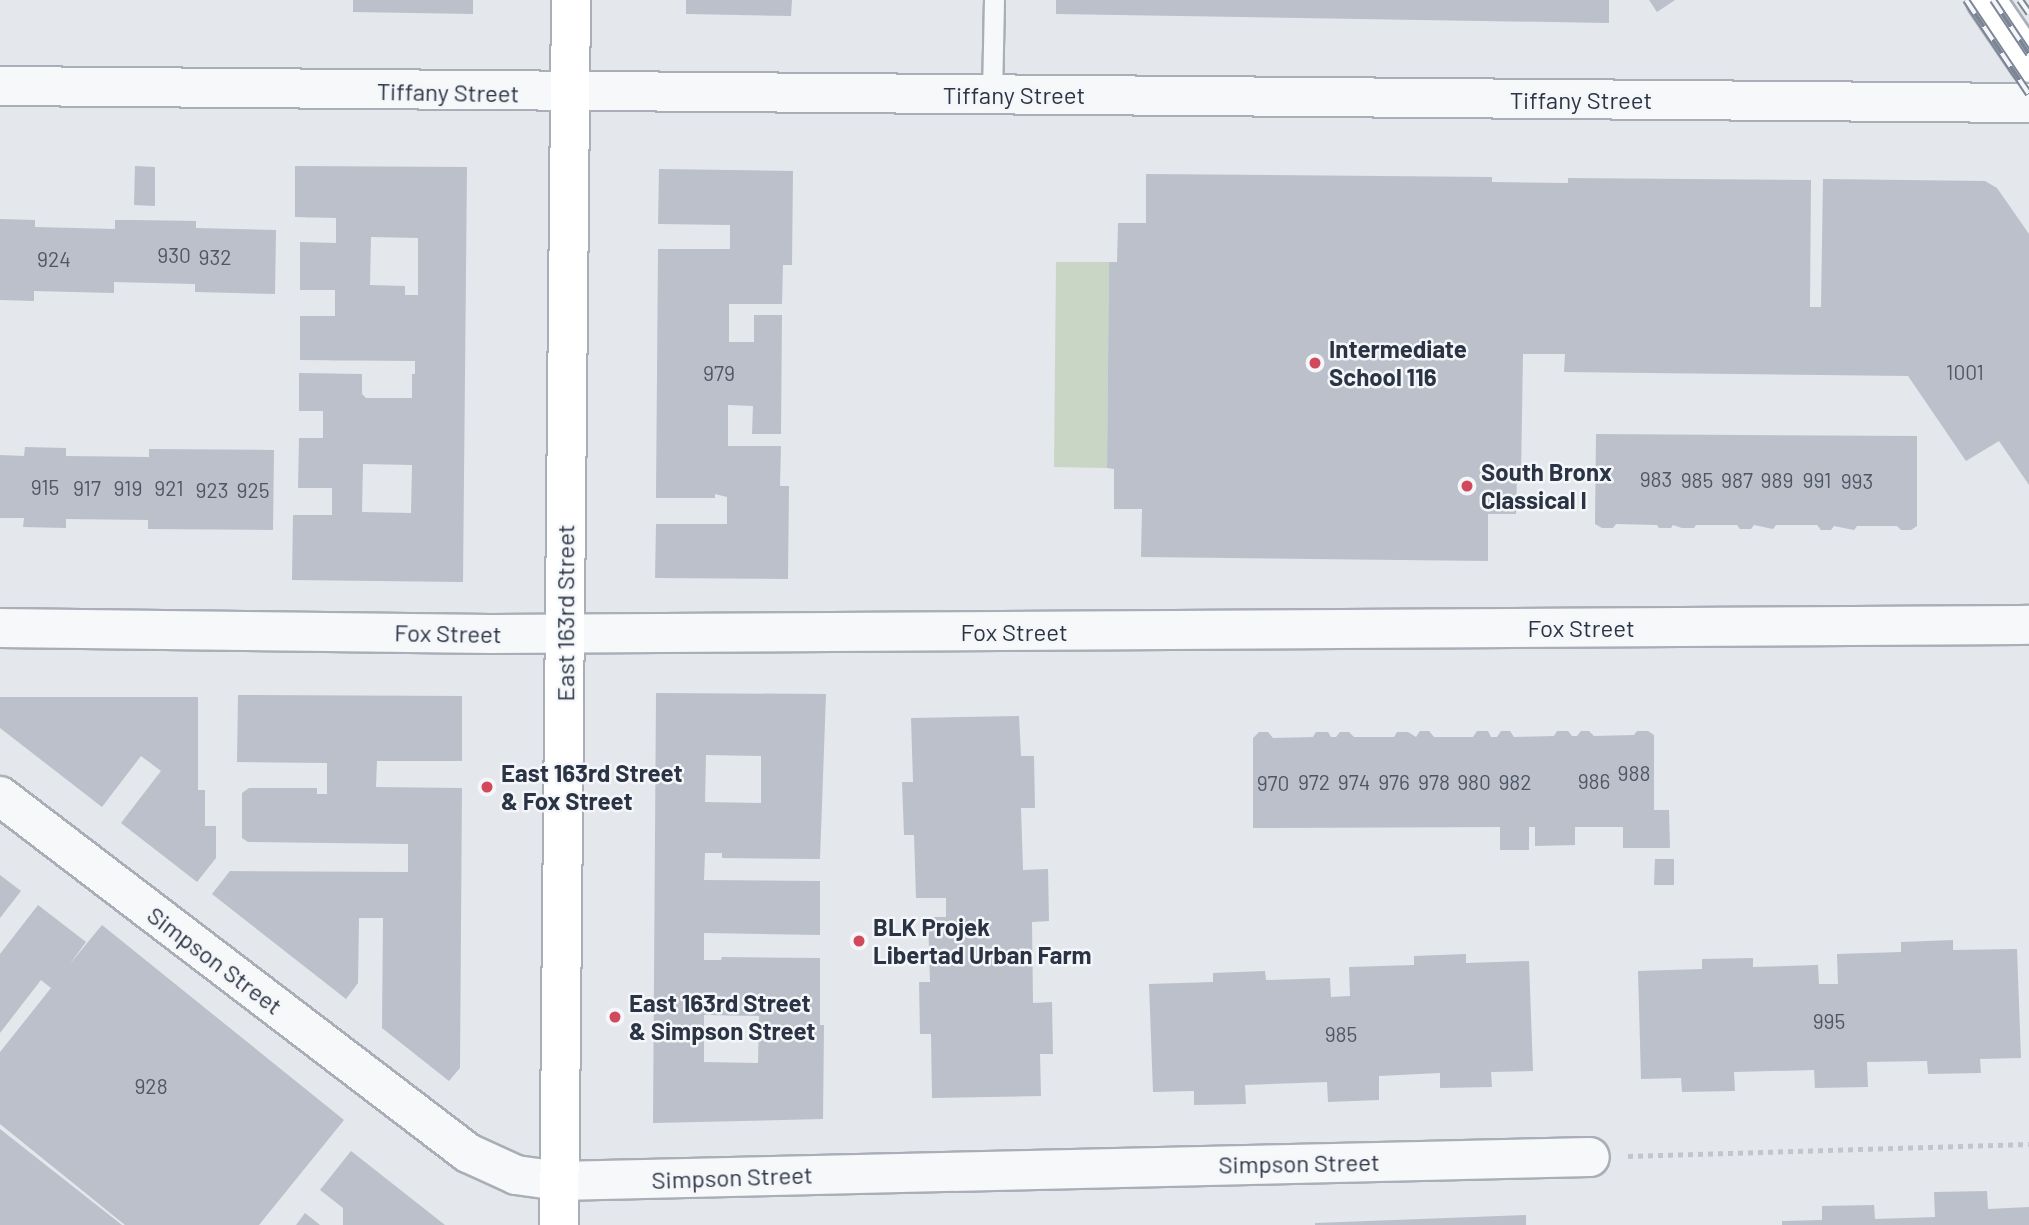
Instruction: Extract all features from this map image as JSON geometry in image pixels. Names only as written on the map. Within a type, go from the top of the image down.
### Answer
[{"type":"main road","name":"East 163rd Street","points":[[558,1225],[571,0]]},
{"type":"main road","points":[[1986,0],[2029,63]]},
{"type":"street","name":"Tiffany Street","points":[[0,86],[569,93],[2029,103]]},
{"type":"street","name":"Fox Street","points":[[0,628],[564,634],[2029,625]]},
{"type":"street","name":"Simpson Street","points":[[0,796],[468,1153],[516,1175],[559,1181],[1590,1157]]},
{"type":"lane","points":[[992,95],[994,0]]},
{"type":"path","points":[[1590,1157],[2029,1144]]},
{"type":"green space","points":[[1056,262],[1109,262],[1107,468],[1054,467]]},
{"type":"building","points":[[353,0],[473,0],[473,14],[353,12]]},
{"type":"building","points":[[686,0],[792,0],[791,16],[686,14]]},
{"type":"building","points":[[1056,0],[1609,0],[1609,23],[1056,14]]},
{"type":"building","points":[[1649,0],[1675,0],[1657,12]]},
{"type":"building","points":[[135,166],[155,167],[155,206],[134,205]]},
{"type":"building","points":[[295,166],[467,167],[463,582],[292,580],[293,515],[332,515],[332,488],[298,488],[299,438],[323,438],[323,411],[299,411],[299,373],[362,374],[362,394],[366,398],[412,398],[412,374],[415,374],[415,361],[300,360],[300,316],[335,316],[335,290],[300,290],[300,242],[336,243],[336,218],[295,217]],"holes":[[[371,237],[418,238],[418,295],[405,295],[405,286],[370,285]],[[363,464],[412,465],[411,513],[362,512]]]},
{"type":"building","points":[[659,169],[793,171],[792,265],[783,265],[782,304],[729,304],[729,342],[754,342],[754,315],[782,315],[781,434],[752,434],[753,406],[728,405],[728,446],[781,446],[780,486],[789,486],[788,579],[655,578],[656,524],[727,524],[727,497],[715,494],[715,498],[656,498],[658,249],[730,249],[730,225],[658,224]]},
{"type":"building","name":"Intermediate School 116","points":[[1146,174],[1492,177],[1492,182],[1568,183],[1568,178],[1811,180],[1810,307],[1821,307],[1823,179],[1985,181],[1997,188],[2029,234],[2029,485],[1999,441],[1966,461],[1908,376],[1564,372],[1565,354],[1523,354],[1521,474],[1517,474],[1516,514],[1488,514],[1488,561],[1141,557],[1142,509],[1114,509],[1114,469],[1107,468],[1109,262],[1117,262],[1118,223],[1146,223]]},
{"type":"building","points":[[0,219],[35,220],[35,227],[115,229],[115,220],[134,220],[196,221],[196,228],[276,230],[275,294],[195,292],[195,284],[114,282],[114,293],[34,291],[34,301],[0,300]]},
{"type":"building","points":[[1596,434],[1917,436],[1917,526],[1911,530],[1901,530],[1897,526],[1857,526],[1854,530],[1834,526],[1831,530],[1821,530],[1817,525],[1776,525],[1773,529],[1754,525],[1751,529],[1740,529],[1737,525],[1696,525],[1694,528],[1682,528],[1673,525],[1671,528],[1659,528],[1657,525],[1616,524],[1613,528],[1602,528],[1595,524]]},
{"type":"building","points":[[25,447],[66,448],[66,456],[149,457],[149,449],[274,450],[273,530],[148,529],[148,520],[66,519],[66,528],[23,527],[24,518],[0,518],[0,455],[24,456]]},
{"type":"building","points":[[656,693],[826,694],[820,859],[722,858],[722,853],[705,853],[704,880],[820,881],[820,935],[704,933],[704,960],[721,960],[722,957],[820,958],[820,1025],[824,1025],[823,1119],[653,1123]],"holes":[[[706,755],[761,756],[761,803],[705,802]],[[704,1015],[759,1016],[758,1063],[704,1062]]]},
{"type":"building","points":[[238,695],[462,696],[462,761],[377,761],[376,787],[462,788],[460,1068],[449,1081],[382,1028],[383,918],[359,918],[358,983],[346,999],[212,894],[230,871],[408,872],[408,844],[248,842],[242,838],[242,793],[249,788],[317,788],[317,794],[327,794],[327,763],[237,762]]},
{"type":"building","points":[[0,697],[198,697],[198,790],[205,790],[205,826],[216,826],[216,858],[197,882],[121,823],[161,771],[141,756],[102,807],[0,728]]},
{"type":"building","points":[[1019,716],[1021,756],[1034,756],[1035,808],[1021,808],[1023,870],[1048,869],[1049,921],[1032,922],[1033,1003],[1052,1002],[1053,1054],[1040,1054],[1041,1096],[932,1098],[931,1034],[920,1034],[919,982],[930,982],[928,917],[946,917],[946,898],[916,898],[914,835],[904,835],[902,782],[913,782],[911,718]]},
{"type":"building","points":[[1420,731],[1429,731],[1434,737],[1473,737],[1477,731],[1488,731],[1491,737],[1497,737],[1501,731],[1510,731],[1514,737],[1554,736],[1557,731],[1568,731],[1572,736],[1577,736],[1581,731],[1589,731],[1594,736],[1634,735],[1637,731],[1648,731],[1654,735],[1654,810],[1669,810],[1670,848],[1623,848],[1623,827],[1575,827],[1575,845],[1535,846],[1535,827],[1529,827],[1529,850],[1500,850],[1500,827],[1253,828],[1253,738],[1259,732],[1268,732],[1273,738],[1313,737],[1316,732],[1328,732],[1331,737],[1336,737],[1340,732],[1349,732],[1354,737],[1394,737],[1397,732],[1408,732],[1416,737]]},
{"type":"building","points":[[1655,859],[1674,859],[1674,885],[1654,885]]},
{"type":"building","points":[[0,875],[21,891],[0,918]]},
{"type":"building","points":[[38,905],[86,942],[69,965],[102,925],[344,1120],[259,1225],[125,1225],[0,1124],[0,1052],[51,988],[41,980],[0,1033],[0,954]]},
{"type":"building","points":[[1953,940],[1953,950],[2017,949],[2021,1058],[1980,1059],[1981,1073],[1928,1074],[1927,1061],[1867,1062],[1868,1087],[1815,1088],[1814,1070],[1734,1072],[1735,1091],[1682,1092],[1681,1078],[1641,1079],[1638,971],[1702,969],[1702,959],[1753,958],[1753,967],[1818,965],[1819,984],[1838,984],[1837,954],[1901,952],[1901,942]]},
{"type":"building","points":[[1466,954],[1466,963],[1529,961],[1533,1071],[1491,1072],[1492,1087],[1440,1088],[1440,1073],[1379,1076],[1379,1100],[1328,1102],[1327,1082],[1245,1085],[1246,1104],[1194,1105],[1194,1091],[1153,1092],[1149,984],[1213,982],[1213,973],[1265,971],[1266,980],[1330,978],[1331,997],[1350,996],[1349,967],[1414,965],[1414,956]]},
{"type":"building","points":[[0,1129],[122,1225],[0,1225]]},
{"type":"building","points":[[351,1151],[445,1225],[343,1225],[343,1208],[320,1190]]},
{"type":"building","points":[[1987,1191],[1988,1209],[2029,1207],[2029,1225],[1782,1225],[1782,1221],[1822,1220],[1822,1206],[1874,1205],[1875,1219],[1935,1217],[1934,1192]]},
{"type":"building","points":[[305,1213],[320,1225],[296,1225]]},
{"type":"building","points":[[1526,1215],[1526,1225],[1315,1225],[1315,1223]]},
{"type":"railway","points":[[1966,0],[2029,94]]},
{"type":"railway","points":[[1993,0],[2029,54]]},
{"type":"railway","points":[[2020,0],[2029,13]]},
{"type":"place","name":"Intermediate School 116","points":[[1315,363]]},
{"type":"place","name":"South Bronx Classical I","points":[[1467,486]]},
{"type":"place","name":"East 163rd Street & Fox Street","points":[[487,787]]},
{"type":"place","name":"BLK Projek Libertad Urban Farm","points":[[859,941]]},
{"type":"place","name":"East 163rd Street & Simpson Street","points":[[615,1017]]}]
